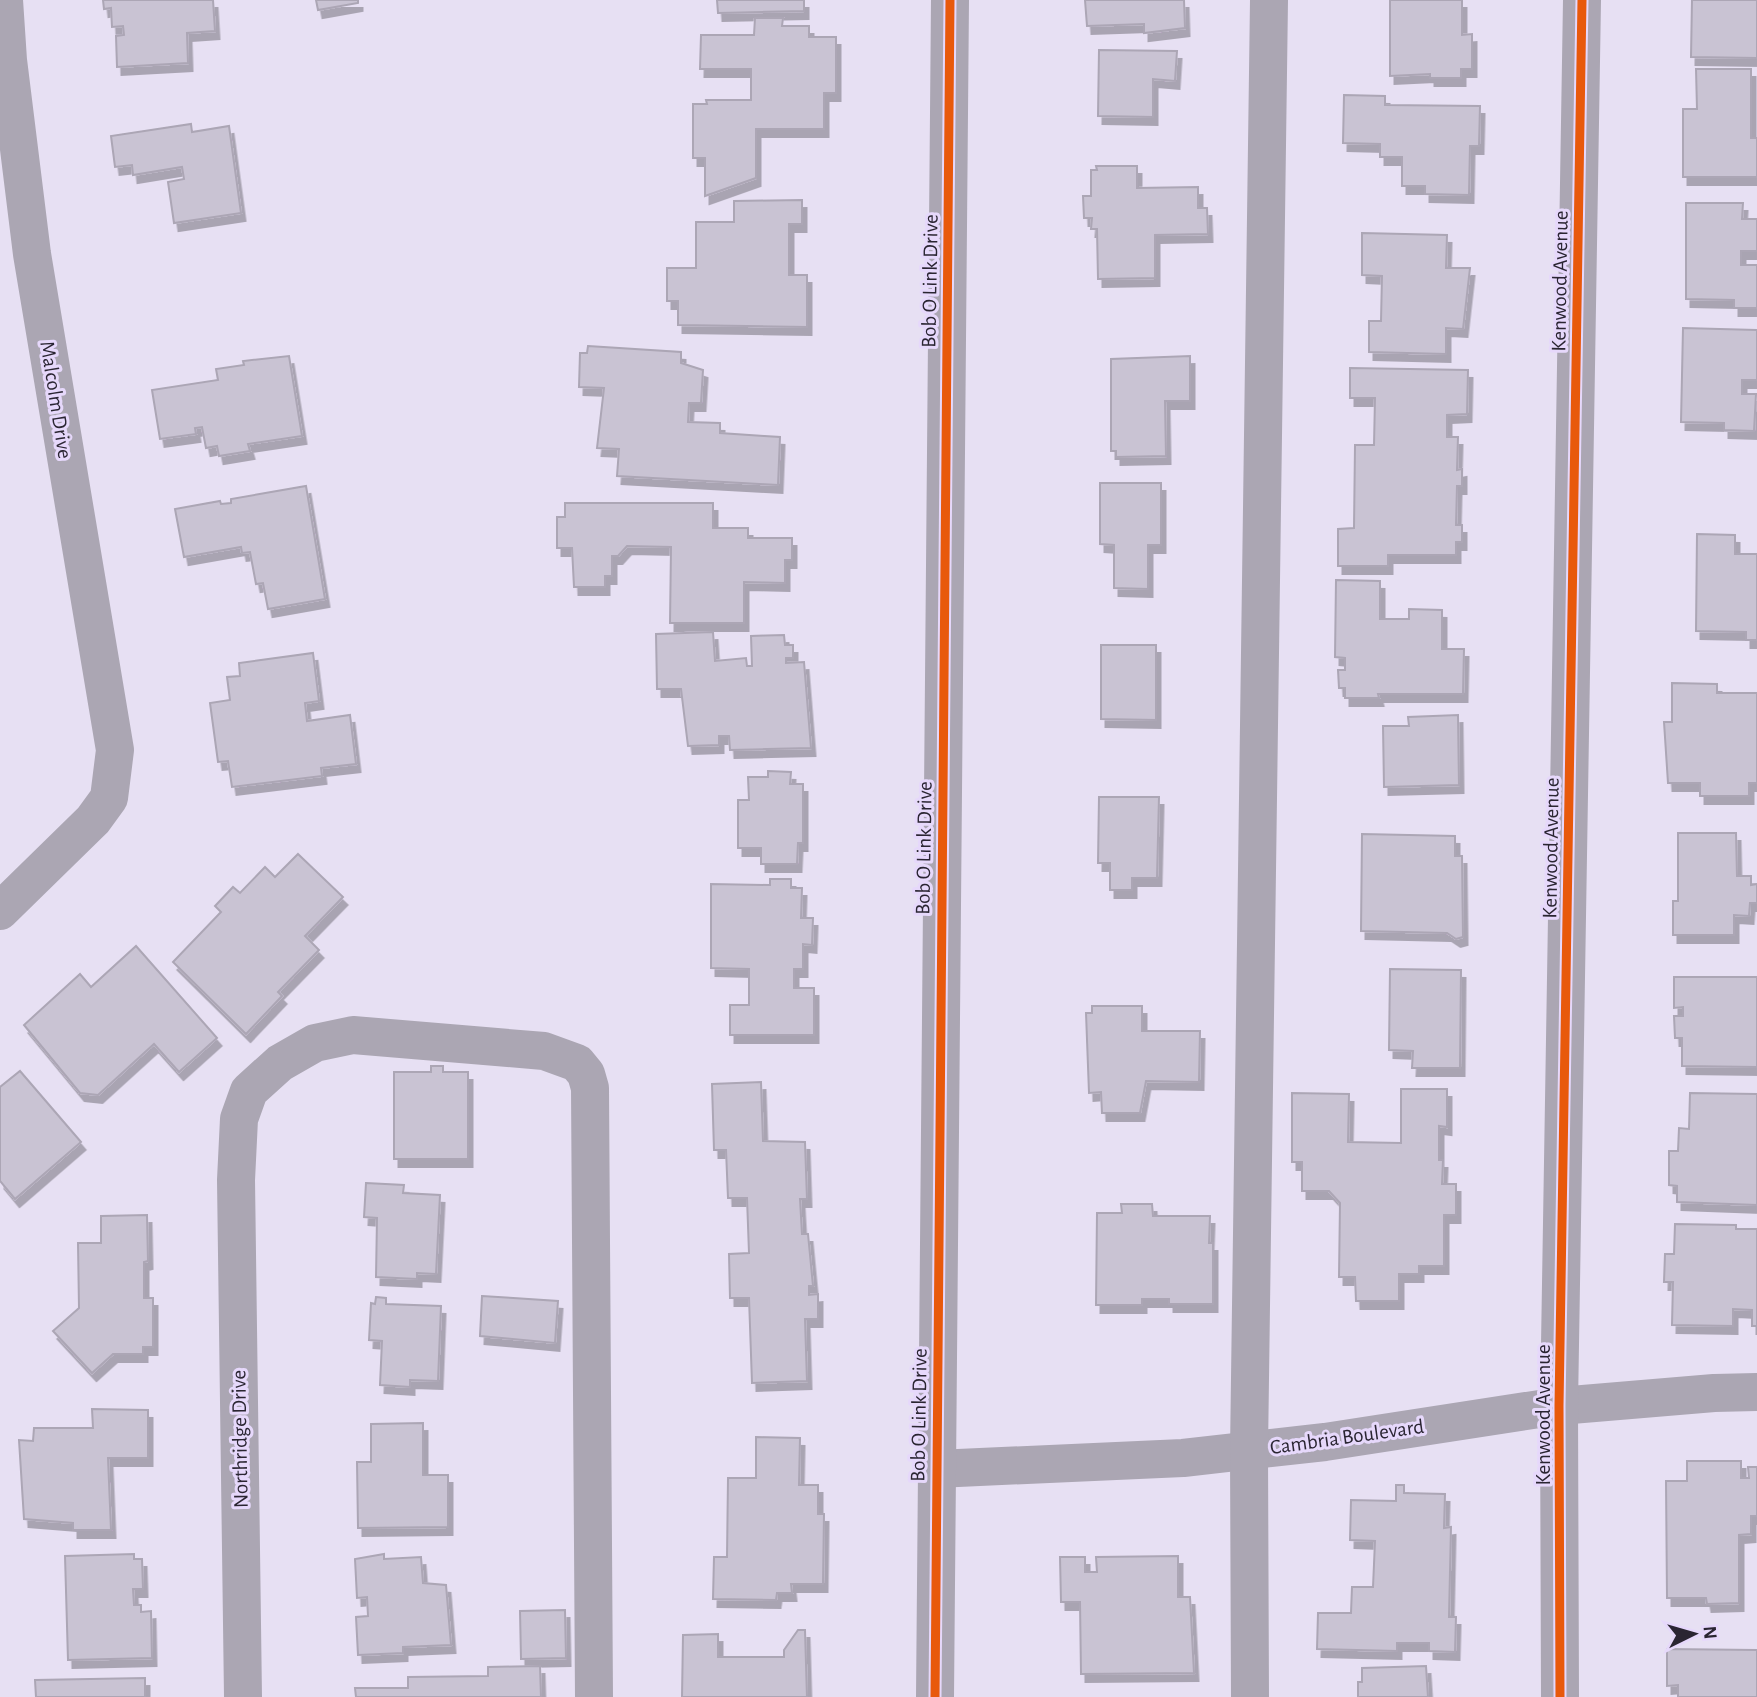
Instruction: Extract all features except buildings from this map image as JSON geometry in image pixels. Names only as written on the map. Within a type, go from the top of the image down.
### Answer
[{"type":"street","name":"Malcolm Drive","points":[[0,911],[93,820],[109,798],[115,750],[32,254],[8,61],[4,0]]},
{"type":"street","name":"Bob O Link Drive","points":[[935,1697],[950,0]]},
{"type":"street","points":[[1250,1697],[1249,1451],[1269,0]]},
{"type":"street","name":"Kenwood Avenue","points":[[1560,1697],[1559,1406],[1583,0]]},
{"type":"street","name":"Northridge Drive","points":[[243,1697],[236,1180],[239,1119],[249,1091],[280,1062],[315,1043],[353,1035],[544,1051],[577,1063],[586,1074],[590,1088],[594,1697]]},
{"type":"street","name":"Cambria Boulevard","points":[[936,1469],[1183,1458],[1325,1442],[1559,1406],[1757,1392]]},
{"type":"cycle path","points":[[935,1697],[950,0]]},
{"type":"cycle path","points":[[1560,1697],[1559,1406],[1582,0]]}]
